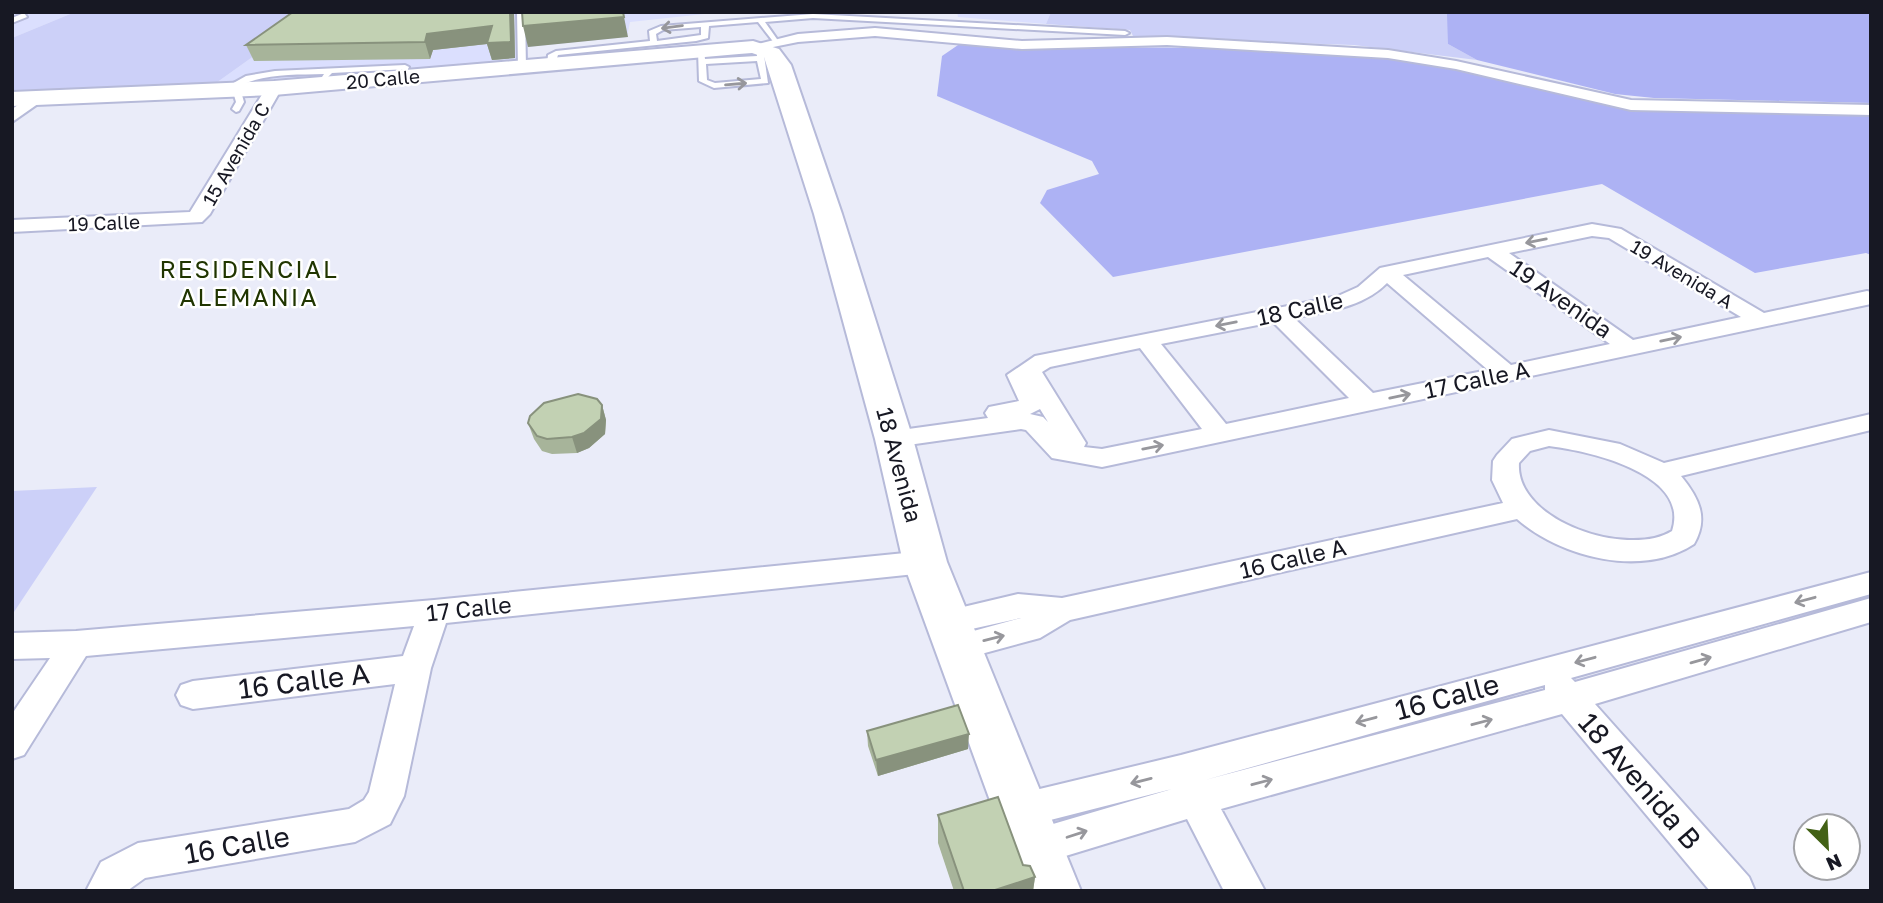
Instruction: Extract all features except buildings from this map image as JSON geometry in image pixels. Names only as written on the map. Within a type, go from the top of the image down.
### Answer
[{"type":"street","points":[[762,43],[875,32],[1022,45],[1167,41],[1388,54],[1456,65],[1631,105],[1871,110]]},
{"type":"street","name":"20 Calle","points":[[12,99],[235,96],[326,78],[701,57],[762,43]]},
{"type":"street","name":"18 Avenida","points":[[762,43],[780,65],[828,214],[892,433],[925,562],[1023,810],[1052,891]]},
{"type":"street","name":"15 Avenida C","points":[[195,218],[200,214],[274,88]]},
{"type":"street","points":[[12,117],[36,98]]},
{"type":"street","name":"19 Calle","points":[[12,226],[195,218]]},
{"type":"street","name":"18 Calle","points":[[1031,367],[1043,361],[1145,339],[1357,298],[1387,272],[1603,230]]},
{"type":"street","name":"19 Avenida A","points":[[1603,230],[1614,233],[1761,320]]},
{"type":"street","name":"19 Avenida","points":[[1491,250],[1630,348]]},
{"type":"street","points":[[1387,272],[1506,373]]},
{"type":"street","name":"17 Calle A","points":[[1086,457],[1102,458],[1220,434],[1867,298]]},
{"type":"street","points":[[1278,314],[1368,403]]},
{"type":"street","points":[[1145,339],[1220,434]]},
{"type":"street","points":[[892,433],[1029,407],[1031,401],[1019,375],[1031,367],[1032,376],[1052,412],[1086,457]]},
{"type":"street","points":[[892,433],[1021,421],[1034,423],[1061,452],[1086,457]]},
{"type":"street","points":[[1658,473],[1871,422]]},
{"type":"street","points":[[1549,438],[1586,441],[1624,453],[1658,473],[1681,495],[1690,518],[1684,537],[1662,550],[1628,553],[1590,545],[1552,529],[1523,508],[1506,482],[1506,461],[1521,445],[1549,438]]},
{"type":"street","name":"16 Calle A","points":[[954,634],[1029,629],[1062,610],[1523,508]]},
{"type":"street","name":"17 Calle","points":[[12,646],[76,644],[434,612],[925,562]]},
{"type":"street","name":"16 Calle","points":[[1036,847],[1189,785],[1545,670],[1868,593]]},
{"type":"street","name":"16 Calle","points":[[1023,810],[1189,785],[1569,698],[1868,593]]},
{"type":"street","points":[[415,668],[434,612]]},
{"type":"street","points":[[12,744],[76,644]]},
{"type":"street","name":"16 Calle A","points":[[193,695],[415,668]]},
{"type":"street","name":"16 Calle","points":[[106,891],[115,876],[138,861],[355,825],[377,812],[386,796],[415,668]]},
{"type":"street","name":"18 Avenida B","points":[[1545,670],[1735,891]]},
{"type":"street","points":[[1189,785],[1245,891]]},
{"type":"lane","points":[[12,12],[24,15],[12,21]]},
{"type":"lane","points":[[521,12],[522,68]]},
{"type":"lane","points":[[941,12],[943,23]]},
{"type":"lane","points":[[654,43],[654,30],[694,24],[762,43],[812,14],[1125,33]]},
{"type":"lane","points":[[551,65],[552,55],[556,53],[705,36],[705,26]]},
{"type":"lane","points":[[976,41],[985,26]]},
{"type":"lane","points":[[701,57],[703,81],[714,86],[762,82],[765,80],[762,43]]},
{"type":"lane","points":[[235,96],[249,76],[326,78],[405,67]]},
{"type":"shaded area","points":[[12,12],[75,12],[12,38]]},
{"type":"shaded area","points":[[75,12],[316,12],[216,83],[12,92],[12,38]]},
{"type":"shaded area","points":[[316,12],[723,12],[630,22],[627,37],[527,47],[529,63],[216,83]]},
{"type":"shaded area","points":[[957,12],[1051,12],[1046,24],[958,17]]},
{"type":"shaded area","points":[[1051,12],[1448,14],[1448,44],[1477,60],[1354,45],[1134,38],[1130,30],[1046,24]]},
{"type":"shaded area","points":[[1318,12],[1871,12],[1871,103],[1654,98],[1615,94],[1477,60],[1448,44],[1447,14]]},
{"type":"shaded area","points":[[961,43],[1005,47],[1281,48],[1396,55],[1597,99],[1871,113],[1871,255],[1866,253],[1755,273],[1602,184],[1113,277],[1040,203],[1047,190],[1099,174],[1092,161],[937,96],[942,56]]},
{"type":"shaded area","points":[[97,487],[12,615],[12,491]]},
{"type":"district","name":"RESIDENCIAL ALEMANIA","points":[[249,284]]}]
